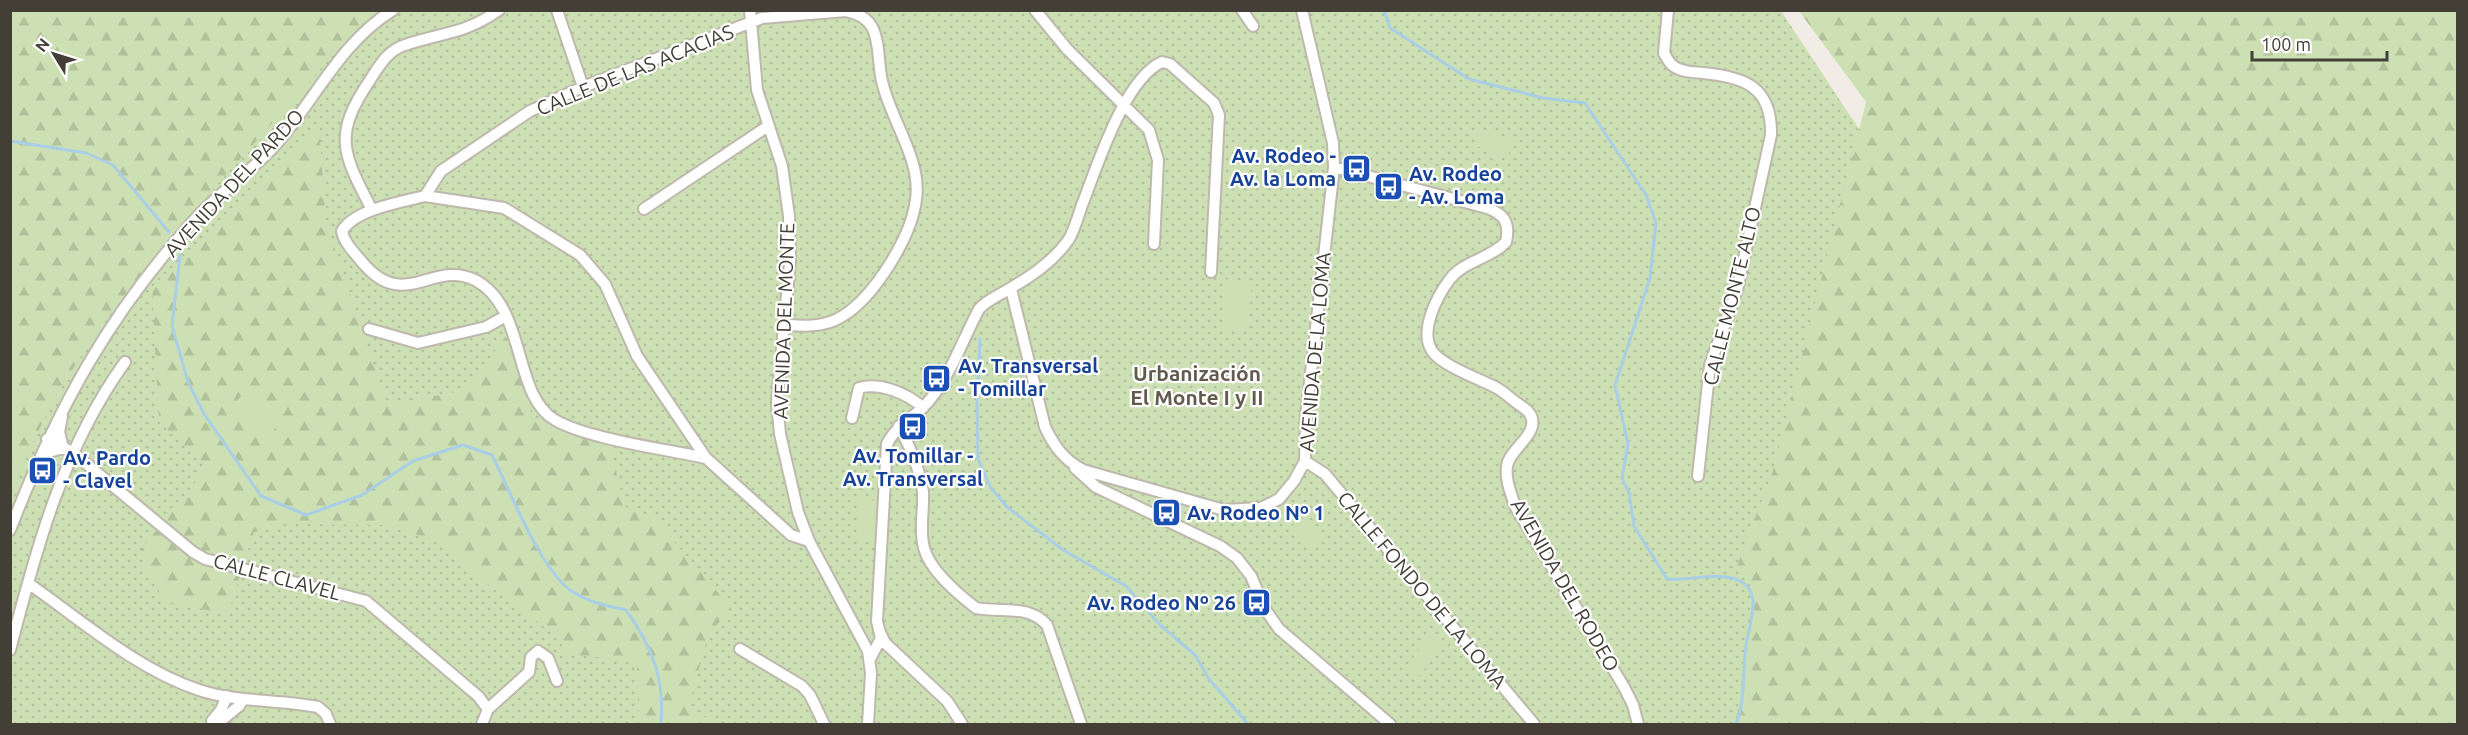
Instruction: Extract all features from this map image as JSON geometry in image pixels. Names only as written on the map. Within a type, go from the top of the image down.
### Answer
[{"type":"street","name":"AVENIDA DEL PARDO","points":[[10,530],[36,464],[64,404],[100,341],[137,290],[198,216],[275,145],[303,112],[353,41],[373,22],[393,10]]},
{"type":"street","points":[[372,210],[350,167],[345,147],[346,128],[353,104],[381,62],[392,52],[404,45],[450,35],[474,26],[499,10]]},
{"type":"street","points":[[557,10],[583,87]]},
{"type":"street","name":"AVENIDA DEL MONTE","points":[[750,10],[757,90],[782,166],[789,216],[790,262],[777,402],[780,435],[789,480],[809,541],[864,642],[870,658],[868,724]]},
{"type":"street","points":[[1035,10],[1067,49],[1149,130],[1156,151],[1159,185],[1154,244]]},
{"type":"street","points":[[1242,10],[1252,26]]},
{"type":"street","name":"AVENIDA DE LA LOMA","points":[[1011,289],[1045,427],[1054,446],[1072,464],[1101,475],[1224,510],[1244,511],[1261,508],[1279,499],[1294,481],[1305,461],[1306,417],[1334,167],[1333,143],[1302,10]]},
{"type":"street","name":"CALLE MONTE ALTO","points":[[1668,10],[1664,53],[1672,65],[1684,71],[1720,74],[1754,86],[1762,95],[1771,115],[1771,135],[1737,290],[1710,364],[1698,476]]},
{"type":"street","name":"CALLE DE LAS ACACIAS","points":[[425,196],[441,171],[530,111],[583,87],[762,18],[846,11],[856,13],[874,30],[882,81],[916,179],[916,199],[912,219],[892,259],[865,296],[840,318],[827,323],[796,326],[783,324]]},
{"type":"street","points":[[962,724],[947,701],[880,644],[877,621],[887,444],[899,426],[923,408],[935,394],[979,309],[985,302],[1011,289],[1053,260],[1070,237],[1114,123],[1148,72],[1166,62],[1214,102],[1219,115],[1211,272]]},
{"type":"street","points":[[644,209],[768,126]]},
{"type":"street","name":"AVENIDA DEL RODEO","points":[[1334,167],[1487,207],[1502,215],[1507,222],[1506,242],[1498,251],[1463,266],[1450,279],[1430,316],[1428,341],[1432,351],[1440,359],[1498,389],[1528,411],[1533,420],[1531,429],[1507,464],[1506,477],[1515,506],[1624,687],[1633,705],[1638,724]]},
{"type":"street","points":[[706,458],[582,431],[554,419],[539,406],[532,393],[515,334],[490,292],[473,279],[450,276],[403,285],[382,281],[372,275],[348,245],[342,231],[350,222],[372,210],[425,196],[504,208],[580,255],[605,284],[637,356],[706,458],[791,535],[809,541]]},
{"type":"street","points":[[369,329],[418,343],[486,327],[506,316]]},
{"type":"street","points":[[10,650],[68,450],[125,362]]},
{"type":"street","points":[[852,418],[856,393],[860,388],[867,386],[889,390],[916,401],[923,408]]},
{"type":"street","points":[[64,404],[59,432],[68,450]]},
{"type":"street","points":[[899,426],[920,477],[923,493],[922,535],[924,550],[930,561],[976,608],[1025,611],[1039,616],[1047,625],[1081,724]]},
{"type":"street","name":"CALLE CLAVEL","points":[[47,439],[68,450],[193,552],[205,558],[366,601],[457,676],[488,709]]},
{"type":"street","points":[[36,464],[49,452],[68,450]]},
{"type":"street","name":"CALLE FONDO DE LA LOMA","points":[[1305,461],[1325,474],[1534,724]]},
{"type":"street","points":[[1072,464],[1081,476],[1107,492],[1220,546],[1237,558],[1251,576],[1265,609],[1279,629],[1390,724]]},
{"type":"street","points":[[1101,475],[1101,487],[1107,492]]},
{"type":"street","points":[[28,583],[142,663],[199,690],[243,699],[318,707],[326,714],[330,724]]},
{"type":"street","points":[[853,621],[880,632]]},
{"type":"street","points":[[877,621],[864,633],[864,642],[871,646],[880,644]]},
{"type":"street","name":"AVENIDA DEL MONTE","points":[[870,658],[880,644]]},
{"type":"street","points":[[740,649],[802,686],[810,695],[824,724]]},
{"type":"street","points":[[483,724],[488,709],[528,672],[531,657],[538,651],[548,658],[557,681]]},
{"type":"street","points":[[210,724],[221,710],[227,696]]},
{"type":"street","points":[[217,724],[239,706],[243,699]]},
{"type":"green space","points":[[10,11],[1781,11],[1859,129],[1898,198],[2011,724],[11,724]]},
{"type":"green space","points":[[11,11],[389,11],[358,26],[185,222],[125,294],[97,332],[49,411],[28,453],[11,498]]},
{"type":"green space","points":[[1799,11],[2457,11],[2457,724],[1736,724],[1754,591],[1737,566],[1772,474],[1866,102]]},
{"type":"green space","points":[[319,126],[326,222],[387,405],[466,390],[506,336],[533,418],[610,445],[624,506],[653,517],[732,609],[708,634],[689,707],[717,724],[639,724],[637,661],[566,654],[559,638],[471,572],[440,541],[382,525],[284,524],[254,532],[228,614],[165,602],[138,553],[208,467],[159,422],[152,287]]},
{"type":"green space","points":[[1480,128],[1514,141],[1507,158],[1474,145]]},
{"type":"green space","points":[[1227,279],[1252,281],[1248,331],[1223,329]]},
{"type":"green space","points":[[246,390],[282,420],[266,440],[230,409]]},
{"type":"green space","points":[[859,499],[878,501],[875,542],[856,541]]},
{"type":"green space","points":[[1304,514],[1326,539],[1312,551],[1291,527]]},
{"type":"green space","points":[[1432,634],[1445,644],[1419,676],[1406,666]]},
{"type":"waterway","points":[[1384,10],[1390,28],[1469,79],[1543,98],[1585,103],[1646,195],[1656,223],[1650,278],[1615,385],[1628,444],[1622,478],[1629,493],[1634,526],[1667,579],[1714,576],[1732,578],[1740,581],[1751,592],[1753,611],[1746,646],[1743,695],[1736,724]]},
{"type":"waterway","points":[[10,141],[86,153],[113,165],[169,232]]},
{"type":"waterway","points":[[180,255],[172,326],[188,382],[204,414],[261,496],[306,515],[362,495],[413,461],[463,445],[492,455],[542,557],[563,584],[569,590],[585,598],[626,610],[635,623],[650,650],[659,678],[661,724]]},
{"type":"waterway","points":[[980,339],[977,407],[978,459],[991,488],[1007,507],[1063,550],[1126,586],[1159,624],[1195,655],[1209,679],[1248,724]]},
{"type":"place","name":"Av. Rodeo - Av. la Loma","points":[[1357,168]]},
{"type":"place","name":"Av. Rodeo - Av. Loma","points":[[1388,186]]},
{"type":"place","name":"Av. Transversal - Tomillar","points":[[937,378]]},
{"type":"place","name":"Av. Tomillar - Av. Transversal","points":[[913,426]]},
{"type":"place","name":"Av. Pardo - Clavel","points":[[42,470]]},
{"type":"place","name":"Av. Rodeo Nº 1","points":[[1166,513]]},
{"type":"place","name":"Av. Rodeo Nº 26","points":[[1257,603]]},
{"type":"district","name":"Urbanización El Monte I y II","points":[[1197,386]]}]
